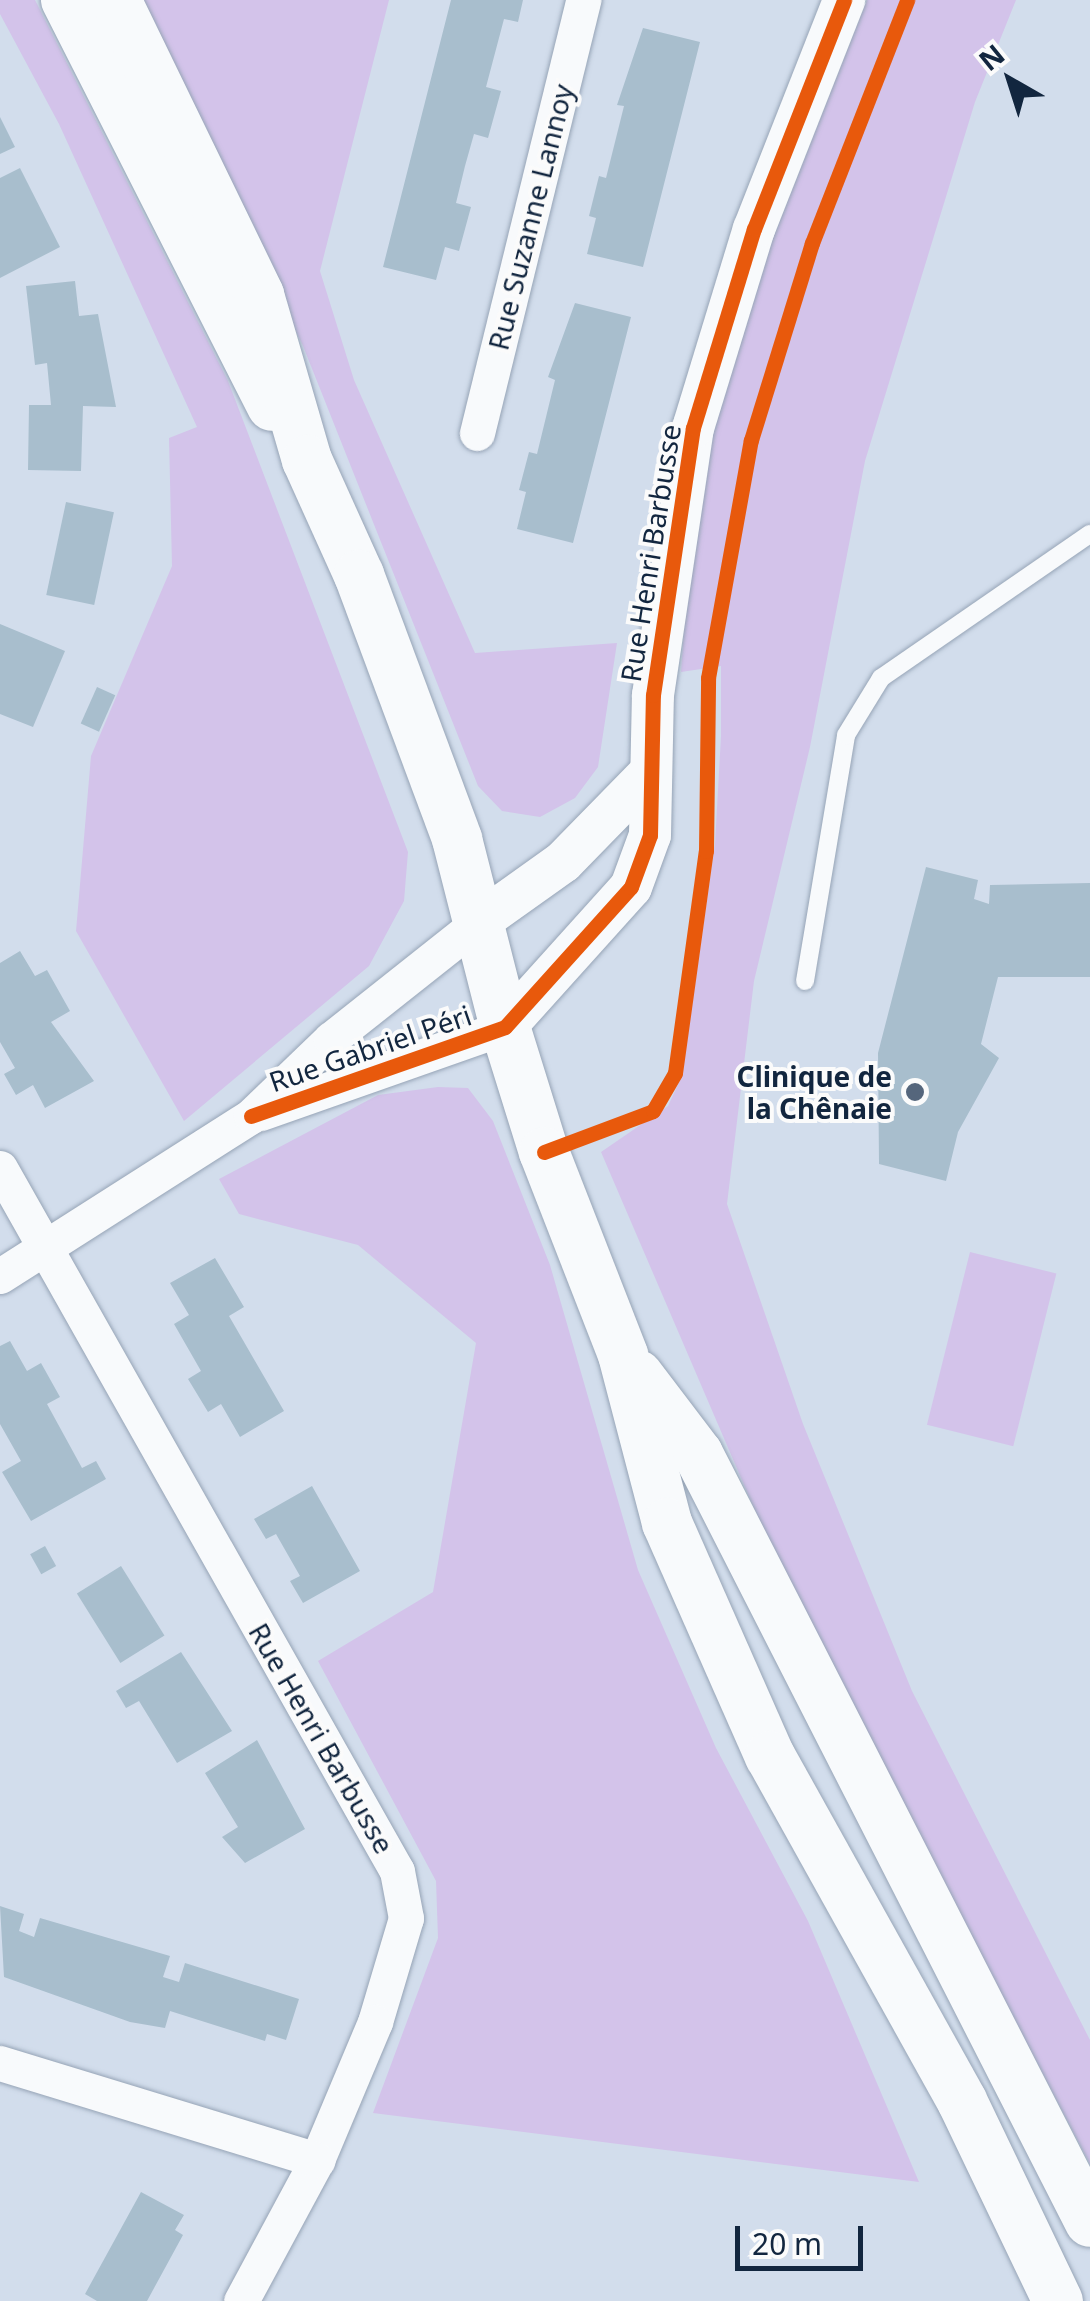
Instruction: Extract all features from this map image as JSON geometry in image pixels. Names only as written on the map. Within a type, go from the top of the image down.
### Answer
[{"type":"main road","points":[[66,0],[249,371],[307,460]]},
{"type":"main road","points":[[116,0],[259,295],[307,460],[359,575],[457,839],[505,1027],[544,1152],[623,1355],[667,1523],[770,1756],[962,2101],[1058,2301]]},
{"type":"main road","points":[[623,1355],[698,1454],[1090,2222]]},
{"type":"street","name":"Rue Suzanne Lannoy","points":[[477,433],[583,0]]},
{"type":"street","name":"Rue Henri Barbusse","points":[[505,1027],[630,887],[650,835],[646,777],[670,548],[693,428],[754,228],[844,0]]},
{"type":"street","points":[[476,924],[563,862],[646,777]]},
{"type":"street","name":"Rue Gabriel Péri","points":[[0,1276],[48,1250],[250,1116],[332,1040],[476,924]]},
{"type":"street","name":"Rue Gabriel Péri","points":[[250,1116],[505,1027]]},
{"type":"street","name":"Rue Henri Barbusse","points":[[0,1168],[397,1871],[406,1918],[396,1961],[316,2160],[241,2301]]},
{"type":"street","points":[[0,2063],[316,2160]]},
{"type":"lane","points":[[806,981],[846,735],[882,678],[1090,534]]},
{"type":"shaded area","points":[[0,0],[35,0],[228,381],[408,852],[404,901],[369,966],[184,1121],[76,931],[91,756],[172,566],[169,438],[197,427],[59,124],[0,14]]},
{"type":"shaded area","points":[[136,0],[389,0],[320,271],[354,380],[475,653],[617,643],[598,767],[575,798],[540,817],[502,811],[478,786],[303,346]]},
{"type":"shaded area","points":[[867,0],[1016,0],[975,102],[865,461],[810,747],[754,981],[727,1204],[803,1424],[912,1691],[1090,2040],[1090,2164],[790,1592],[601,1152],[668,1106],[682,1076],[715,844],[721,736],[721,666],[681,672],[688,571],[707,458],[744,312]]},
{"type":"shaded area","points":[[438,1087],[468,1088],[493,1121],[550,1265],[638,1570],[716,1748],[808,1921],[919,2182],[373,2113],[438,1938],[436,1881],[318,1661],[433,1592],[476,1343],[358,1245],[239,1214],[219,1179],[378,1095]]},
{"type":"shaded area","points":[[970,1252],[1056,1274],[1013,1446],[927,1425]]},
{"type":"building","points":[[451,0],[523,0],[518,22],[504,19],[486,87],[501,91],[488,138],[474,134],[465,166],[456,203],[471,207],[459,251],[445,247],[436,280],[383,267]]},
{"type":"building","points":[[643,28],[700,42],[643,267],[587,254],[596,218],[589,216],[599,176],[606,178],[624,106],[617,105]]},
{"type":"building","points":[[0,117],[15,147],[0,154]]},
{"type":"building","points":[[20,168],[60,247],[0,278],[0,178]]},
{"type":"building","points":[[75,281],[79,316],[98,314],[116,407],[83,406],[81,471],[28,470],[29,405],[51,405],[47,363],[35,365],[26,286]]},
{"type":"building","points":[[575,303],[631,317],[573,543],[517,529],[526,492],[519,490],[529,452],[537,454],[555,380],[548,377]]},
{"type":"building","points":[[66,502],[114,512],[94,605],[46,595]]},
{"type":"building","points":[[0,624],[65,651],[33,727],[0,714]]},
{"type":"building","points":[[97,687],[115,695],[99,732],[81,724]]},
{"type":"building","name":"Clinique de la Chênaie","points":[[926,867],[978,880],[974,899],[989,904],[990,885],[1090,883],[1090,977],[998,977],[981,1044],[999,1058],[958,1132],[946,1181],[879,1164],[878,1053]]},
{"type":"building","points":[[20,951],[35,976],[47,970],[70,1011],[51,1022],[94,1081],[45,1108],[33,1085],[16,1095],[4,1074],[15,1068],[0,1042],[0,963]]},
{"type":"building","points":[[215,1258],[244,1307],[229,1316],[284,1411],[240,1437],[221,1404],[208,1412],[188,1379],[201,1371],[174,1324],[189,1315],[170,1283]]},
{"type":"building","points":[[10,1341],[27,1371],[41,1363],[60,1397],[47,1404],[82,1468],[96,1461],[106,1479],[31,1521],[2,1472],[21,1461],[0,1424],[0,1346]]},
{"type":"building","points":[[312,1486],[360,1571],[303,1603],[290,1581],[300,1576],[276,1534],[266,1539],[254,1519]]},
{"type":"building","points":[[45,1546],[56,1566],[41,1574],[30,1554]]},
{"type":"building","points":[[121,1566],[164,1636],[120,1663],[77,1594]]},
{"type":"building","points":[[181,1652],[232,1731],[177,1763],[139,1701],[126,1708],[116,1691]]},
{"type":"building","points":[[257,1740],[305,1829],[245,1863],[222,1837],[238,1827],[205,1773]]},
{"type":"building","points":[[0,1906],[24,1914],[19,1931],[34,1937],[40,1918],[170,1956],[163,1977],[179,1982],[185,1963],[299,1999],[286,2040],[267,2034],[265,2041],[170,2011],[165,2028],[130,2022],[4,1977]]},
{"type":"building","points":[[141,2192],[184,2215],[175,2230],[183,2235],[147,2301],[97,2301],[85,2294]]},
{"type":"cycle path","points":[[251,1116],[505,1027],[631,887],[650,835],[653,695],[693,428],[754,229],[844,0]]},
{"type":"cycle path","points":[[544,1152],[653,1111],[675,1073],[706,851],[708,678],[751,440],[812,243],[907,0]]},
{"type":"place","name":"Clinique de la Chênaie","points":[[915,1092]]}]
